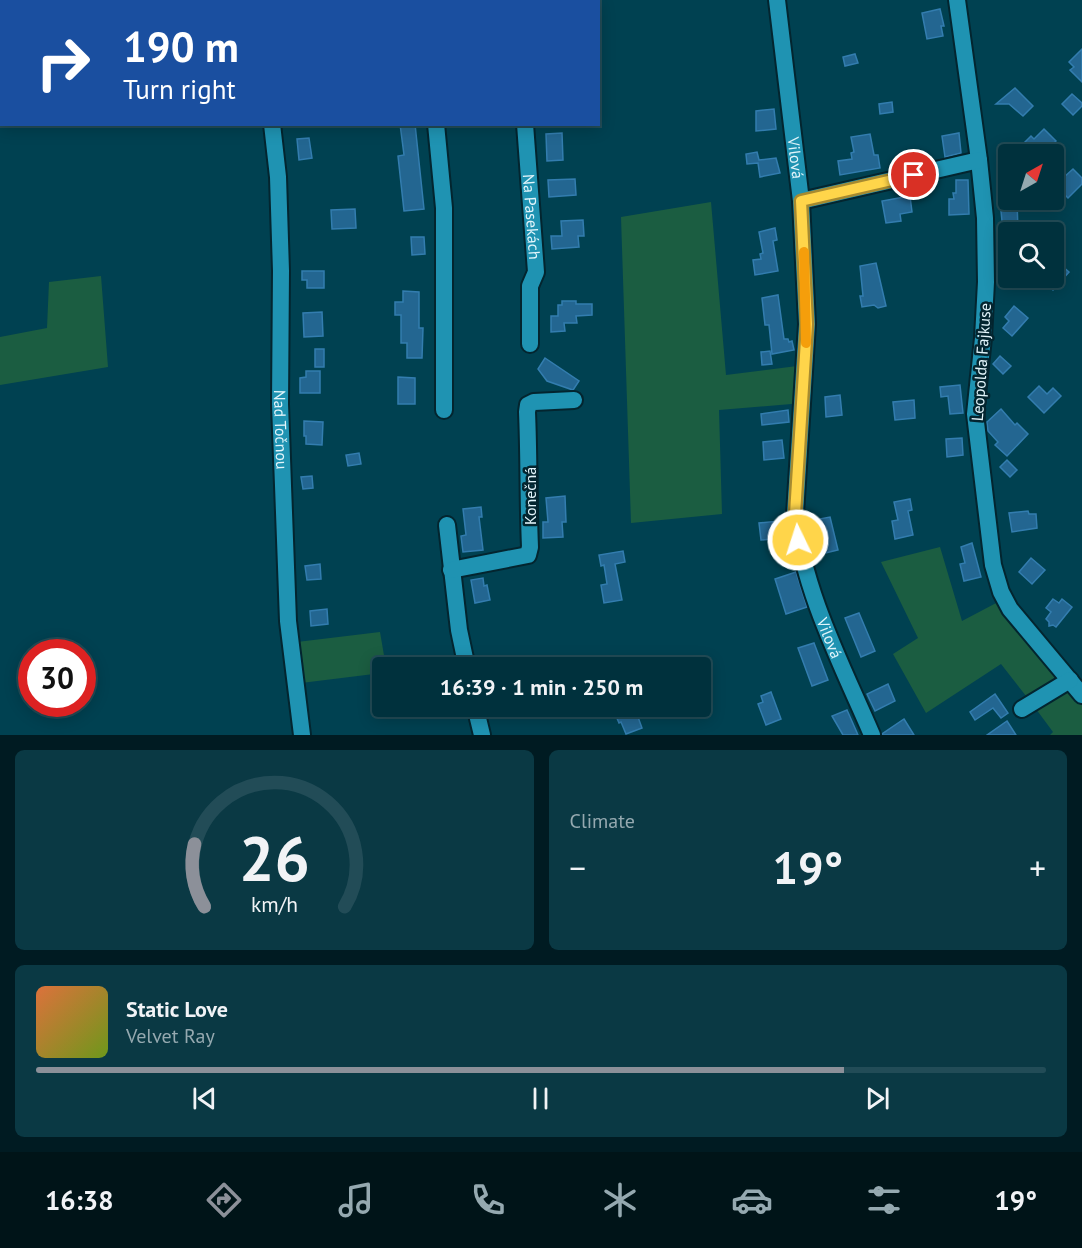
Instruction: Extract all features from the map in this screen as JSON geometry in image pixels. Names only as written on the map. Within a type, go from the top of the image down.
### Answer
[{"type":"street","name":"Vilová","points":[[777,0],[801,201],[807,324],[795,514],[798,540],[826,627],[872,735]]},
{"type":"street","name":"Leopolda Fajkuse","points":[[957,0],[985,218],[984,338],[975,414],[993,565],[1000,592],[1010,609],[1082,695]]},
{"type":"street","name":"Nad Točnou","points":[[272,126],[278,189],[281,271],[280,404],[288,621],[302,735]]},
{"type":"street","points":[[436,126],[444,208],[444,410]]},
{"type":"street","name":"Na Pasekách","points":[[525,126],[536,272],[530,286],[530,344]]},
{"type":"street","points":[[801,201],[979,160]]},
{"type":"street","name":"Konečná","points":[[451,570],[528,555],[530,547],[528,405],[534,402],[574,400]]},
{"type":"street","points":[[447,525],[459,630],[465,657]]},
{"type":"street","points":[[1023,709],[1070,680]]},
{"type":"street","points":[[478,717],[482,735]]},
{"type":"green space","points":[[711,202],[726,375],[805,365],[803,403],[719,410],[722,514],[631,523],[621,217]]},
{"type":"green space","points":[[101,276],[108,367],[0,385],[0,337],[47,328],[49,282]]},
{"type":"green space","points":[[940,547],[962,621],[1000,601],[1064,680],[1030,701],[1001,664],[926,713],[893,654],[918,638],[881,562]]},
{"type":"green space","points":[[380,632],[384,657],[372,657],[372,674],[301,683],[297,642]]},
{"type":"green space","points":[[1069,687],[1082,704],[1082,735],[1050,735],[1053,732],[1036,709]]},
{"type":"building","points":[[940,9],[944,26],[941,26],[943,36],[927,39],[922,13]]},
{"type":"building","points":[[1082,49],[1082,82],[1070,70],[1074,67],[1069,62]]},
{"type":"building","points":[[855,54],[858,63],[845,66],[843,57]]},
{"type":"building","points":[[1015,88],[1033,106],[1023,116],[1009,104],[996,104]]},
{"type":"building","points":[[1072,94],[1082,103],[1073,115],[1062,104]]},
{"type":"building","points":[[892,102],[893,112],[880,114],[879,104]]},
{"type":"building","points":[[774,109],[776,129],[756,131],[756,111]]},
{"type":"building","points":[[400,126],[415,126],[424,209],[404,211],[398,156],[404,155]]},
{"type":"building","points":[[1044,129],[1056,141],[1053,144],[1023,144],[1031,136],[1034,139]]},
{"type":"building","points":[[562,133],[563,160],[547,161],[546,134]]},
{"type":"building","points":[[959,133],[961,153],[945,157],[942,136]]},
{"type":"building","points":[[870,134],[874,155],[878,155],[880,168],[840,175],[838,161],[852,159],[851,153],[854,152],[851,137]]},
{"type":"building","points":[[309,138],[312,158],[299,160],[297,139]]},
{"type":"building","points":[[757,152],[759,160],[776,158],[780,173],[760,177],[758,163],[747,164],[746,154]]},
{"type":"building","points":[[1073,169],[1082,178],[1082,184],[1068,198],[1064,194],[1064,177]]},
{"type":"building","points":[[575,179],[576,195],[549,197],[548,180]]},
{"type":"building","points":[[956,180],[968,180],[969,214],[949,215],[949,199],[954,199]]},
{"type":"building","points":[[910,196],[912,212],[900,214],[901,221],[886,223],[882,201]]},
{"type":"building","points":[[355,209],[356,228],[332,229],[331,210]]},
{"type":"building","points":[[1001,210],[1017,210],[1018,222],[1002,222]]},
{"type":"building","points":[[583,220],[584,236],[578,236],[579,247],[552,249],[551,236],[562,236],[561,221]]},
{"type":"building","points":[[775,228],[777,240],[773,241],[778,271],[755,275],[753,260],[761,259],[760,254],[763,253],[759,232]]},
{"type":"building","points":[[411,237],[424,237],[425,254],[412,255]]},
{"type":"building","points":[[876,263],[886,306],[862,307],[860,266]]},
{"type":"building","points":[[1064,268],[1069,272],[1064,278]]},
{"type":"building","points":[[302,271],[324,271],[324,288],[307,288],[307,280],[302,280]]},
{"type":"building","points":[[403,291],[419,292],[419,328],[423,328],[422,358],[407,358],[407,343],[401,343],[401,315],[395,315],[395,302],[403,302]]},
{"type":"building","points":[[778,295],[784,339],[792,341],[794,350],[772,354],[769,325],[765,325],[762,298]]},
{"type":"building","points":[[562,301],[592,304],[592,315],[576,316],[577,323],[564,323],[565,331],[551,332],[551,316],[558,316],[558,305],[562,305]]},
{"type":"building","points":[[1014,306],[1028,318],[1012,336],[1003,328],[1009,321],[1005,317]]},
{"type":"building","points":[[322,312],[323,336],[304,337],[303,313]]},
{"type":"building","points":[[315,349],[324,349],[324,367],[315,367]]},
{"type":"building","points":[[770,351],[772,364],[762,365],[761,352]]},
{"type":"building","points":[[1000,356],[1011,366],[1003,374],[993,364]]},
{"type":"building","points":[[545,358],[579,381],[573,390],[547,381],[538,369]]},
{"type":"building","points":[[306,371],[320,371],[320,393],[300,393],[300,378],[306,377]]},
{"type":"building","points":[[398,377],[415,378],[415,404],[398,404]]},
{"type":"building","points":[[960,385],[963,413],[950,414],[948,396],[941,397],[940,387]]},
{"type":"building","points":[[1039,386],[1047,394],[1053,388],[1061,396],[1044,413],[1028,397]]},
{"type":"building","points":[[840,395],[842,415],[826,417],[825,397]]},
{"type":"building","points":[[914,400],[915,418],[895,420],[893,402]]},
{"type":"building","points":[[1001,409],[1015,425],[1017,423],[1028,434],[1007,456],[995,445],[998,442],[988,431],[987,422]]},
{"type":"building","points":[[788,410],[789,422],[762,425],[761,414]]},
{"type":"building","points":[[304,421],[323,422],[322,445],[306,444]]},
{"type":"building","points":[[962,438],[963,455],[947,457],[946,439]]},
{"type":"building","points":[[782,440],[784,458],[764,460],[763,442]]},
{"type":"building","points":[[359,453],[361,464],[348,466],[346,455]]},
{"type":"building","points":[[1007,460],[1017,470],[1010,477],[1000,467]]},
{"type":"building","points":[[312,476],[313,488],[303,489],[301,477]]},
{"type":"building","points":[[565,496],[566,522],[562,522],[563,537],[543,538],[543,522],[548,522],[546,498]]},
{"type":"building","points":[[910,499],[912,510],[908,511],[913,535],[895,539],[892,521],[898,520],[894,502]]},
{"type":"building","points":[[481,507],[482,517],[479,517],[483,550],[463,552],[461,536],[466,535],[463,509]]},
{"type":"building","points":[[1028,511],[1029,514],[1036,514],[1037,528],[1012,532],[1009,513]]},
{"type":"building","points":[[830,517],[838,550],[821,554],[814,520]]},
{"type":"building","points":[[780,521],[782,538],[761,540],[759,523]]},
{"type":"building","points":[[972,543],[981,577],[964,581],[960,564],[965,563],[961,547]]},
{"type":"building","points":[[623,551],[625,562],[615,564],[622,600],[604,603],[601,585],[607,584],[604,565],[601,566],[599,555]]},
{"type":"building","points":[[1031,558],[1045,570],[1032,584],[1019,572]]},
{"type":"building","points":[[320,564],[321,579],[307,580],[305,566]]},
{"type":"building","points":[[796,572],[807,607],[786,614],[775,579]]},
{"type":"building","points":[[483,578],[490,600],[475,603],[471,580]]},
{"type":"building","points":[[1053,599],[1059,603],[1062,599],[1072,607],[1056,627],[1049,626],[1046,619],[1051,612],[1046,608]]},
{"type":"building","points":[[327,609],[328,624],[311,626],[310,611]]},
{"type":"building","points":[[859,613],[875,651],[861,657],[845,618]]},
{"type":"building","points":[[814,643],[828,680],[812,686],[798,648]]},
{"type":"building","points":[[888,684],[895,701],[875,711],[867,694]]},
{"type":"building","points":[[771,692],[781,719],[766,725],[758,704],[763,702],[761,696]]},
{"type":"building","points":[[995,694],[1008,713],[1001,718],[993,708],[975,720],[970,712]]},
{"type":"building","points":[[847,710],[858,735],[843,735],[832,716]]},
{"type":"building","points":[[616,717],[638,717],[642,728],[626,734],[621,722],[619,723]]},
{"type":"building","points":[[904,719],[914,735],[882,735],[882,734]]},
{"type":"building","points":[[1007,721],[1016,735],[987,735]]},
{"type":"slow traffic","points":[[804,252],[806,343]]},
{"type":"route","points":[[798,540],[795,514],[807,324],[801,201],[914,175]]}]
